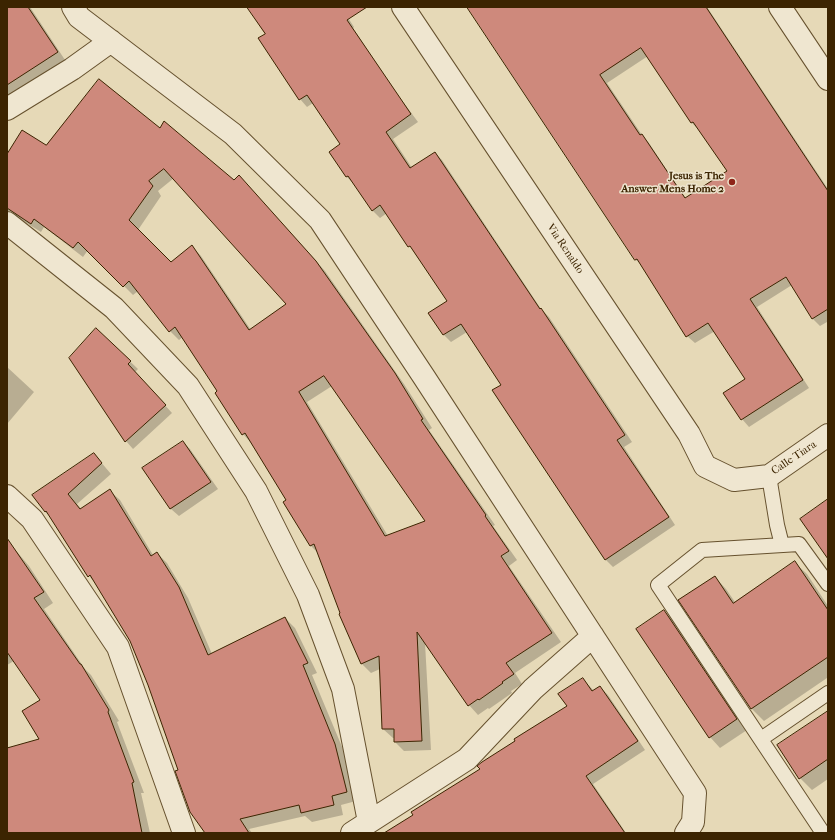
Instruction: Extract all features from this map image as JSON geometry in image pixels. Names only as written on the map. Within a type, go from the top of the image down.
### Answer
[{"type":"street","points":[[73,7],[79,17],[232,134],[320,220],[429,384],[695,793],[693,822],[686,833]]},
{"type":"street","name":"Via Renaldo","points":[[403,7],[689,434],[705,466],[734,480]]},
{"type":"street","points":[[780,7],[828,79]]},
{"type":"street","points":[[7,109],[72,69],[111,41]]},
{"type":"street","points":[[7,223],[114,308],[188,386],[256,491],[308,595],[343,688],[361,828],[467,759],[533,689],[593,636]]},
{"type":"street","name":"Calle Tiara","points":[[734,480],[769,476],[828,435]]},
{"type":"street","points":[[7,496],[32,519],[118,647],[184,833]]},
{"type":"lane","points":[[769,476],[777,525],[782,545]]},
{"type":"lane","points":[[823,833],[658,585],[702,550],[799,544],[828,584]]},
{"type":"lane","points":[[761,739],[828,693]]},
{"type":"building","points":[[7,7],[28,7],[58,52],[7,85]]},
{"type":"building","points":[[247,7],[367,7],[347,20],[411,114],[386,132],[410,168],[435,152],[625,435],[617,440],[669,517],[605,560],[492,390],[501,385],[461,324],[443,335],[428,313],[447,301],[380,205],[372,211],[348,176],[346,177],[329,152],[340,144],[307,95],[299,100],[258,38],[265,34]]},
{"type":"building","points":[[467,7],[706,7],[828,191],[828,309],[812,319],[786,277],[750,299],[803,380],[741,420],[723,393],[745,379],[708,323],[686,337],[637,259],[635,260]],"holes":[[[641,48],[691,123],[693,122],[727,171],[685,198],[642,134],[640,135],[600,75]]]},
{"type":"building","points":[[99,79],[160,128],[164,121],[234,180],[239,175],[316,261],[395,373],[423,419],[421,420],[509,551],[501,556],[552,633],[506,663],[514,674],[479,700],[478,699],[468,706],[417,632],[422,741],[394,742],[394,729],[382,729],[379,656],[361,664],[339,614],[340,613],[314,544],[310,546],[283,502],[286,500],[245,433],[242,435],[215,393],[217,391],[175,327],[169,332],[129,281],[123,287],[78,242],[73,248],[34,219],[31,224],[7,208],[7,154],[22,130],[46,145]],"holes":[[[164,169],[286,304],[249,330],[192,245],[171,262],[129,220],[153,186],[149,181]],[[324,376],[425,521],[385,536],[299,392]]]},
{"type":"building","points":[[96,328],[131,361],[128,364],[166,405],[125,442],[69,358]]},
{"type":"building","points":[[183,441],[211,482],[170,509],[142,468]]},
{"type":"building","points":[[94,453],[102,463],[68,494],[80,509],[110,489],[151,556],[157,552],[179,587],[208,655],[285,617],[308,663],[303,665],[335,744],[347,792],[332,796],[334,805],[301,813],[299,805],[240,819],[249,833],[205,833],[190,812],[175,771],[178,770],[148,685],[130,641],[90,575],[88,577],[46,511],[45,512],[32,495]]},
{"type":"building","points":[[828,499],[828,559],[800,519]]},
{"type":"building","points":[[7,538],[44,592],[34,598],[81,664],[109,710],[108,712],[134,782],[132,783],[142,833],[7,833],[7,748],[39,739],[22,711],[40,700],[7,652]]},
{"type":"building","points":[[795,561],[828,610],[828,657],[751,709],[678,600],[715,576],[733,603]]},
{"type":"building","points":[[664,610],[737,719],[709,738],[636,629]]},
{"type":"building","points":[[583,678],[592,691],[600,686],[638,741],[586,776],[625,833],[384,833],[413,815],[411,812],[480,769],[477,766],[515,741],[514,739],[567,706],[558,694]]},
{"type":"building","points":[[828,711],[828,759],[799,779],[777,745]]},
{"type":"place","name":"Jesus is The Answer Mens Home 2","points":[[732,182]]}]
